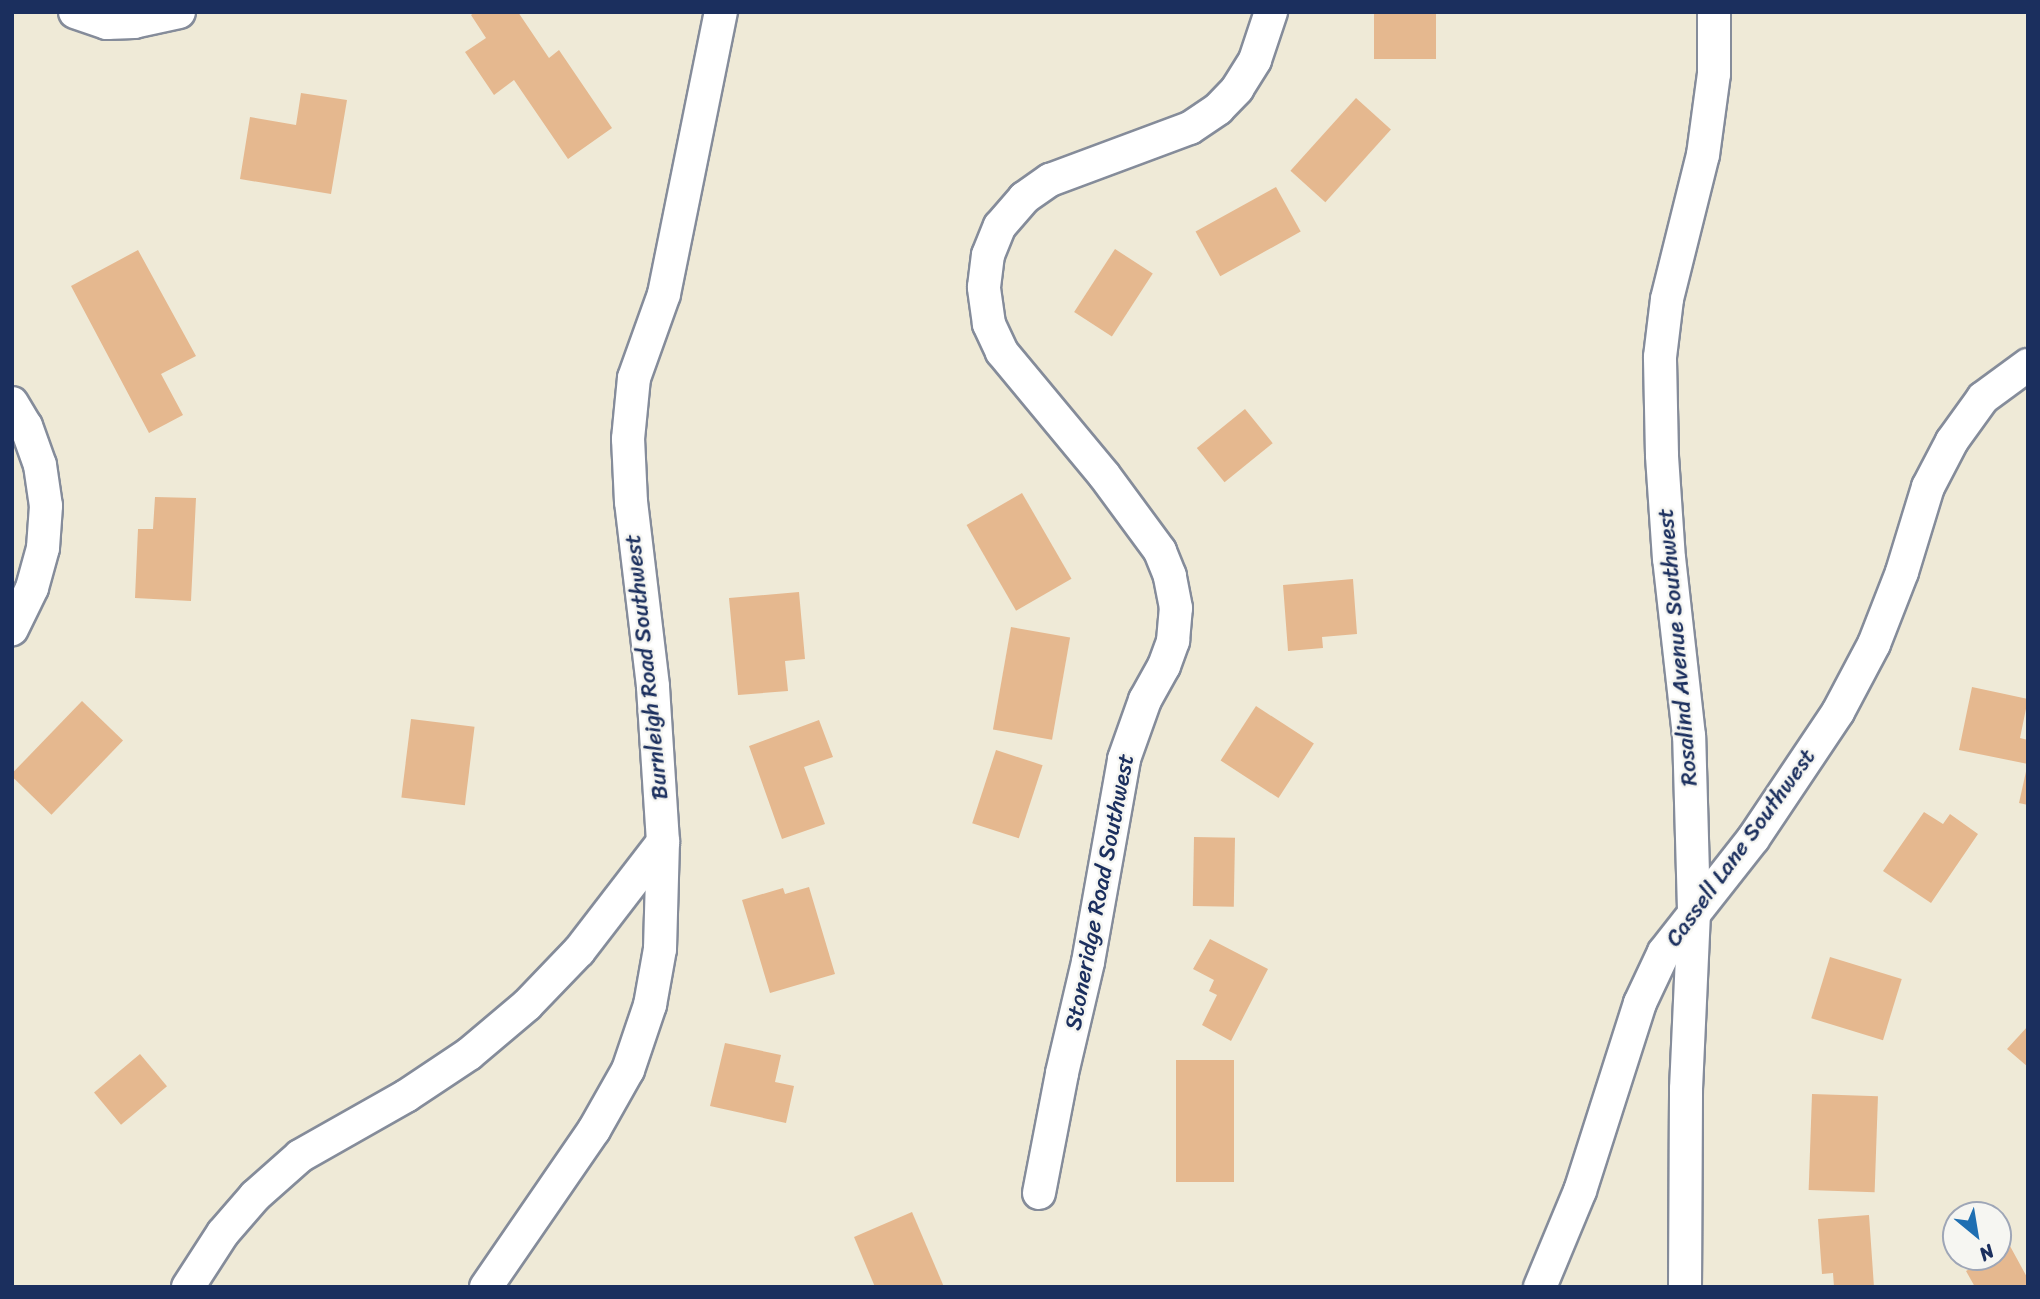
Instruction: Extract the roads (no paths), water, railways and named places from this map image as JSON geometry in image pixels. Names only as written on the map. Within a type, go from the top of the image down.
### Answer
[{"type":"street","points":[[75,12],[107,23],[134,22],[179,12]]},
{"type":"street","name":"Burnleigh Road Southwest","points":[[486,1287],[594,1130],[628,1070],[650,1005],[660,949],[663,842],[653,687],[631,502],[628,439],[634,378],[664,294],[721,12]]},
{"type":"street","name":"Stoneridge Road Southwest","points":[[1040,1193],[1062,1073],[1088,962],[1125,759],[1145,700],[1164,666],[1173,641],[1176,608],[1170,576],[1160,551],[1104,475],[1002,352],[989,324],[984,286],[988,255],[1000,226],[1024,198],[1051,180],[1190,128],[1218,109],[1237,89],[1255,60],[1271,12]]},
{"type":"street","name":"Rosalind Avenue Southwest","points":[[1685,1287],[1686,1089],[1694,910],[1689,736],[1669,559],[1660,357],[1667,299],[1703,155],[1714,74],[1714,12]]},
{"type":"street","name":"Cassell Lane Southwest","points":[[1540,1287],[1580,1191],[1640,1003],[1664,952],[1694,910],[1753,839],[1838,712],[1874,644],[1902,572],[1928,487],[1952,441],[1983,398],[2028,365]]},
{"type":"street","points":[[12,403],[26,426],[40,465],[46,506],[43,548],[32,588],[12,629]]},
{"type":"street","points":[[187,1287],[223,1233],[255,1196],[300,1156],[406,1096],[469,1054],[527,1005],[579,951],[663,842]]}]
